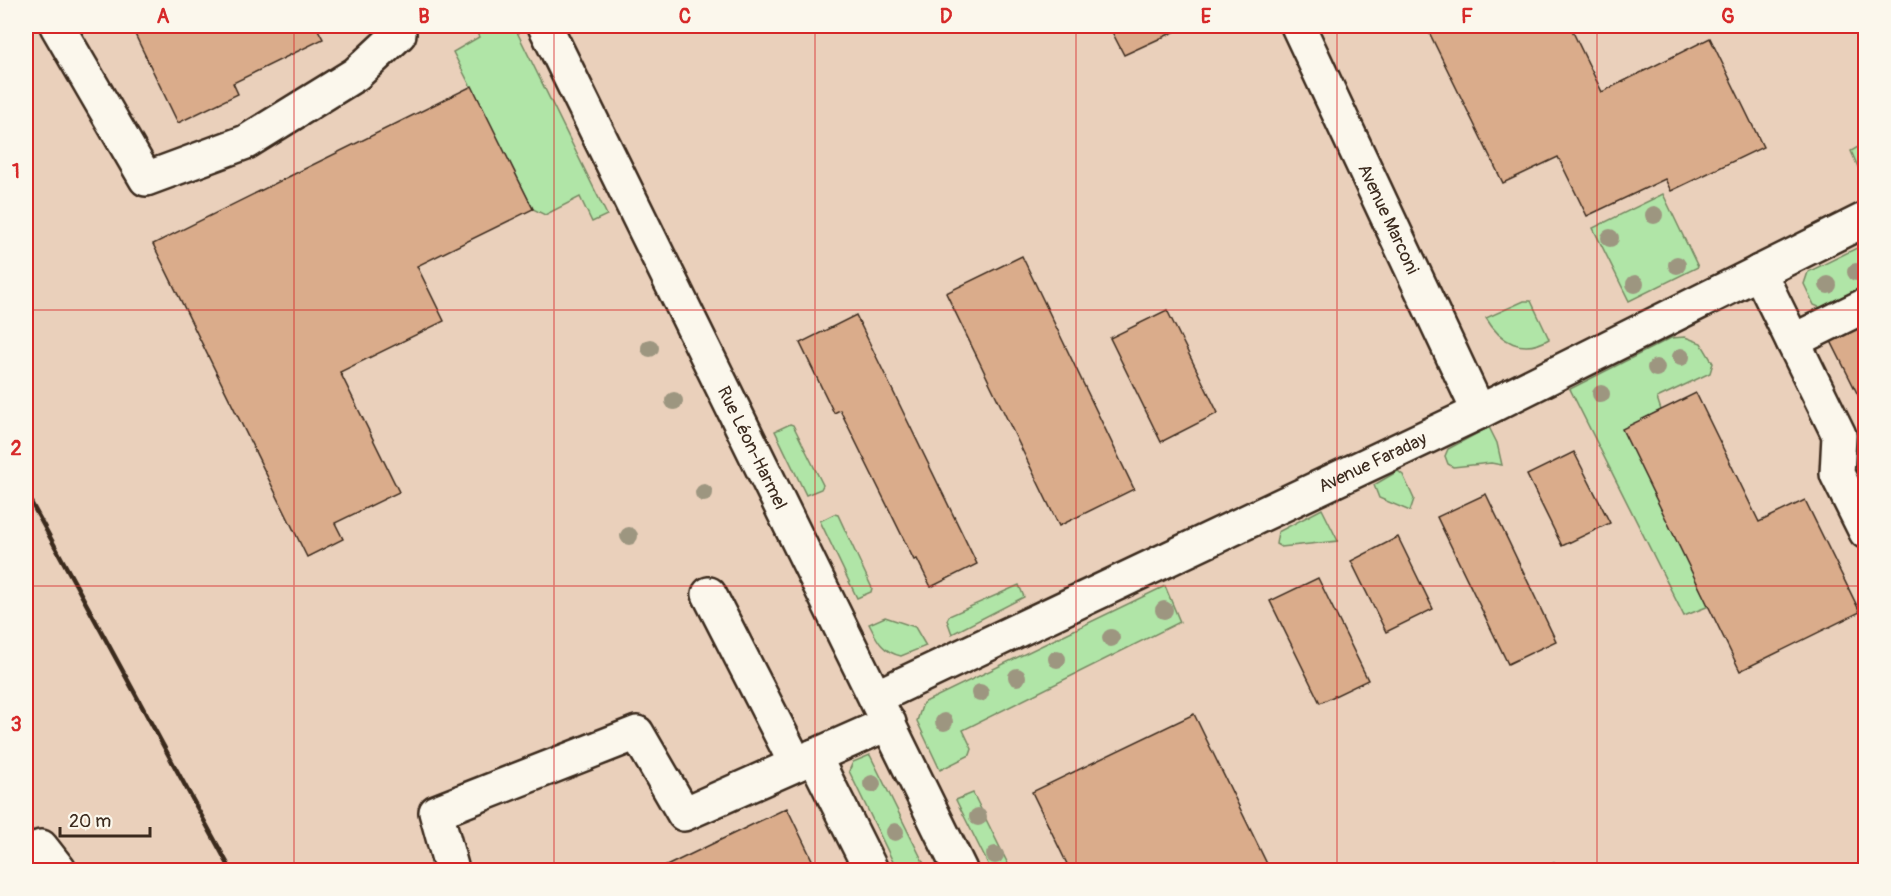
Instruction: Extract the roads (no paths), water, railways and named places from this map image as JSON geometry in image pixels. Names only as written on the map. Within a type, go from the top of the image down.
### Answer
[{"type":"street","points":[[57,26],[146,179],[246,142],[356,74],[403,28]]},
{"type":"street","name":"Rue Léon-Harmel","points":[[545,26],[960,870]]},
{"type":"street","name":"Avenue Marconi","points":[[1298,26],[1479,412]]},
{"type":"street","name":"Avenue Faraday","points":[[452,870],[436,812],[637,733],[684,814],[805,760],[882,710],[1866,219]]},
{"type":"street","points":[[1759,272],[1839,435],[1837,474],[1866,532]]},
{"type":"street","points":[[1793,341],[1866,305]]},
{"type":"street","points":[[709,594],[871,870]]},
{"type":"street","points":[[30,870],[41,847],[58,870]]},
{"type":"railway","points":[[26,493],[231,870]]}]
